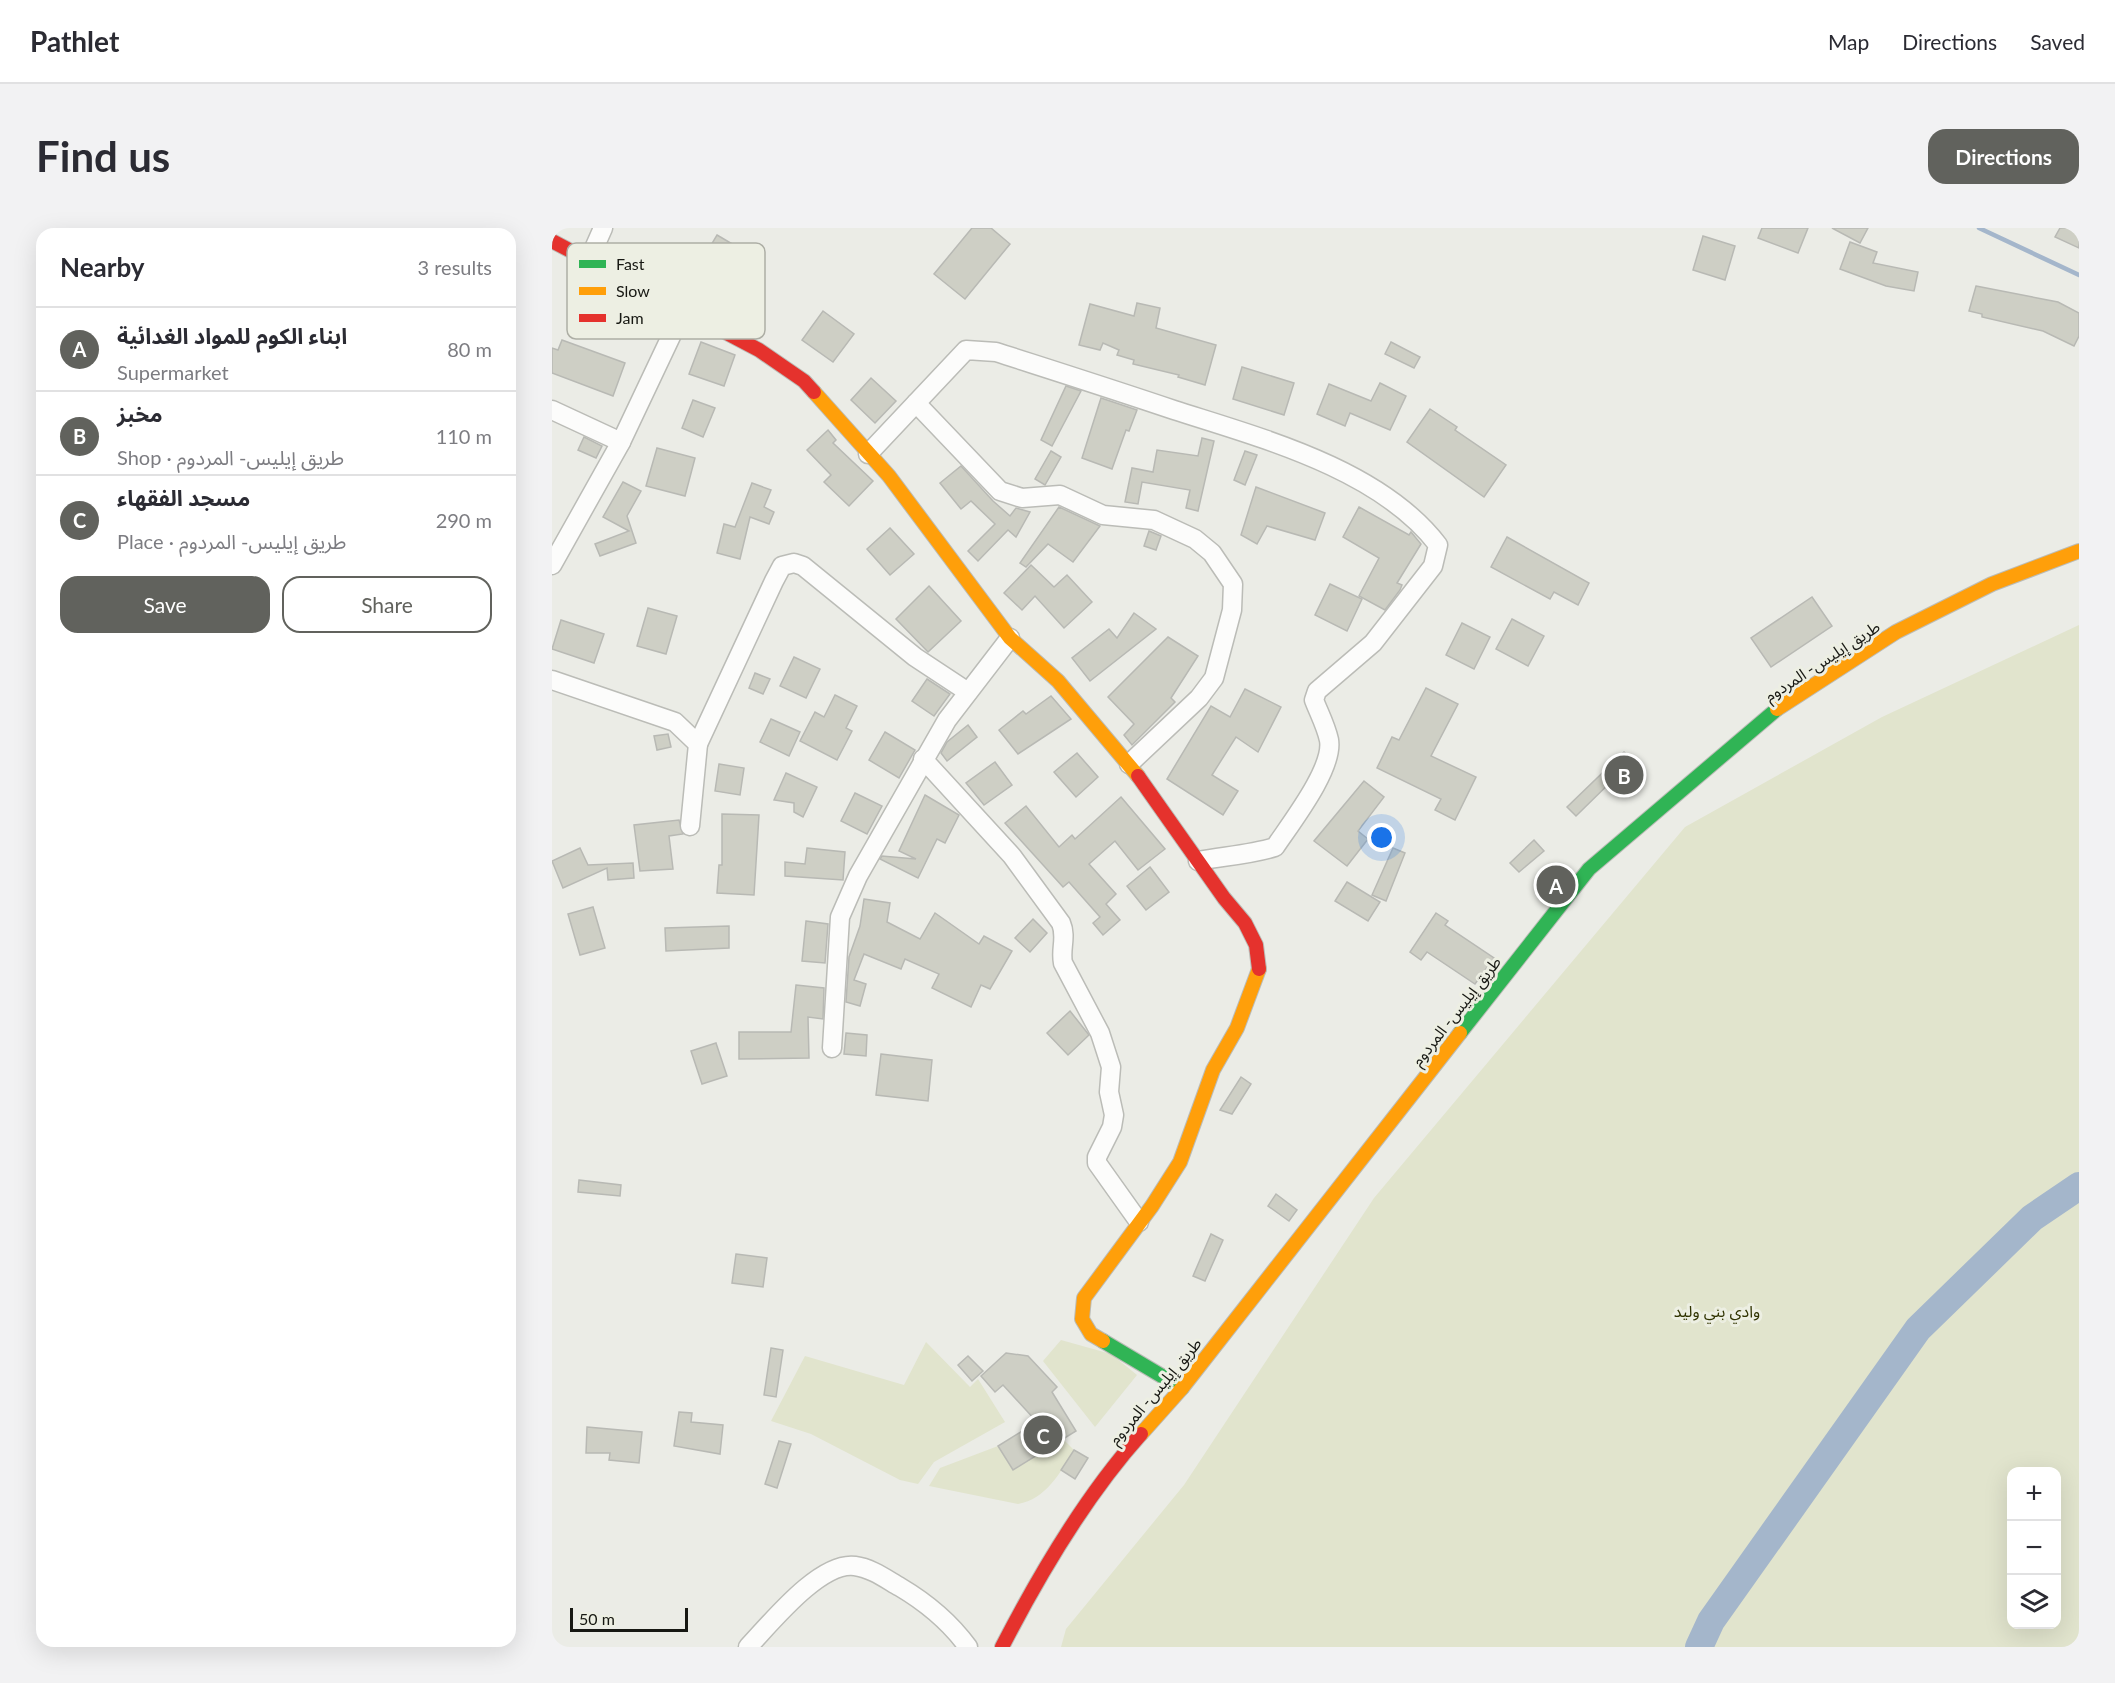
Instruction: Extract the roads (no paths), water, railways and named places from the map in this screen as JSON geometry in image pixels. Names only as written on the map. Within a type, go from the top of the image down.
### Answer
[{"type":"main road","points":[[552,241],[567,250]]},
{"type":"main road","points":[[738,339],[759,350],[804,381],[889,476],[1010,638],[1064,687],[1129,764],[1245,923],[1256,945],[1260,966],[1256,982],[1237,1028],[1213,1070],[1180,1162],[1084,1298],[1082,1319],[1091,1334],[1182,1388]]},
{"type":"main road","name":"طريق إيليس- المردوم","points":[[1002,1647],[1032,1589],[1120,1457],[1182,1388],[1589,869],[1789,699],[1896,632],[1992,584],[2079,551]]},
{"type":"street","points":[[596,243],[603,228]]},
{"type":"street","points":[[552,565],[621,442],[670,339]]},
{"type":"street","points":[[868,454],[966,350],[996,352],[1278,443],[1365,484],[1422,524],[1438,545],[1433,566],[1373,643],[1317,691],[1314,700],[1329,742],[1322,775],[1275,847],[1239,857],[1222,856],[1198,861]]},
{"type":"street","points":[[916,403],[1000,491],[1022,498],[1060,495],[1103,515],[1154,520],[1195,539],[1212,553],[1233,584],[1232,610],[1214,678],[1199,698],[1129,764]]},
{"type":"street","points":[[552,410],[621,442]]},
{"type":"street","points":[[690,826],[698,744],[782,566],[794,563],[803,566],[915,657],[968,692]]},
{"type":"street","points":[[832,1048],[840,917],[858,876],[923,759],[968,692],[1010,638]]},
{"type":"street","points":[[552,680],[675,722],[698,744]]},
{"type":"street","points":[[923,759],[1012,856],[1061,923],[1065,934],[1061,956],[1063,963],[1100,1033],[1111,1067],[1109,1092],[1114,1115],[1112,1127],[1096,1156],[1096,1163],[1139,1222]]},
{"type":"street","points":[[748,1647],[805,1589],[826,1573],[852,1565],[866,1569],[914,1595],[950,1623],[968,1647]]},
{"type":"waterway","points":[[1979,228],[2079,275]]},
{"type":"waterway","name":"وادي بني وليد","points":[[1699,1647],[1711,1621],[1918,1329],[2032,1218],[2079,1186]]},
{"type":"place","name":"مخبز","points":[[1624,775]]},
{"type":"place","name":"ابناء الكوم للمواد الغدائية","points":[[1556,885]]},
{"type":"place","name":"مسجد الفقهاء","points":[[1043,1435]]}]
